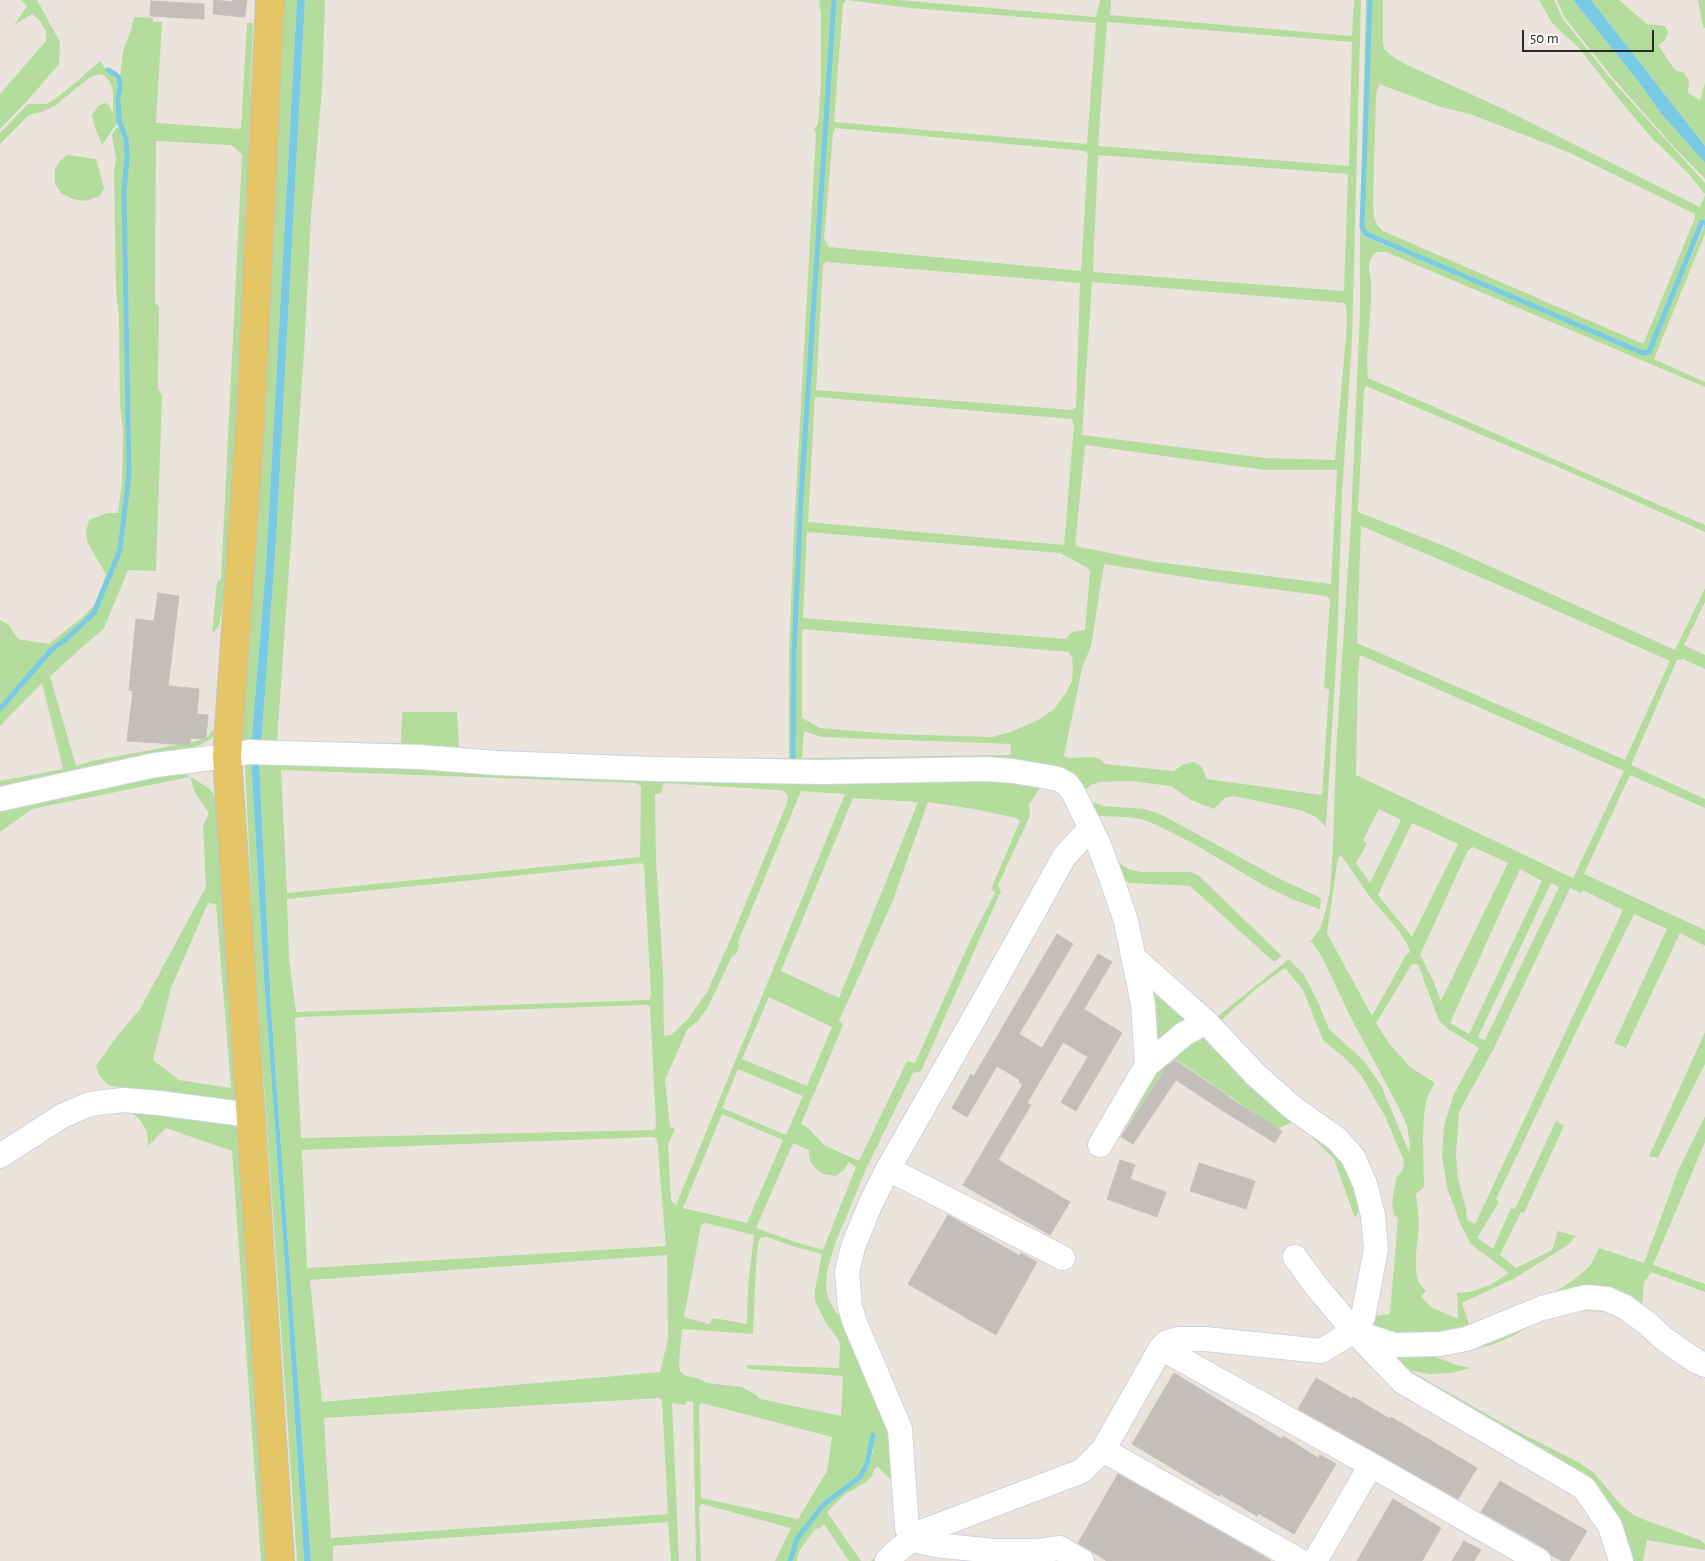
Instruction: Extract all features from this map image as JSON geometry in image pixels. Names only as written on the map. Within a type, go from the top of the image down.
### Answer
[{"type":"main road","points":[[270,0],[251,412],[227,756],[280,1561]]},
{"type":"street","points":[[0,799],[156,765],[248,752],[420,757],[497,763],[742,771],[820,772],[986,769],[1013,771],[1058,779],[1067,784],[1079,801],[1099,845],[1126,921],[1143,1004],[1148,1065]]},
{"type":"street","points":[[912,1540],[907,1528],[900,1429],[850,1307],[847,1272],[853,1247],[870,1205],[888,1169],[1064,857],[1091,830]]},
{"type":"street","points":[[887,1561],[899,1549],[924,1531],[1082,1471],[1102,1450],[1161,1348],[1167,1342],[1205,1340],[1322,1351],[1354,1331],[1363,1317],[1376,1249],[1369,1199],[1365,1184],[1353,1157],[1337,1140],[1292,1107],[1256,1075],[1206,1022],[1133,957]]},
{"type":"street","points":[[1100,1145],[1148,1065],[1184,1034],[1206,1022]]},
{"type":"street","points":[[0,1156],[62,1116],[90,1104],[123,1100],[251,1115]]},
{"type":"street","points":[[888,1169],[1063,1258]]},
{"type":"street","points":[[1295,1257],[1316,1286],[1354,1331],[1403,1382],[1584,1488],[1610,1526],[1621,1561]]},
{"type":"street","points":[[1354,1331],[1394,1345],[1440,1344],[1466,1340],[1542,1308],[1586,1297],[1607,1299],[1625,1307],[1647,1322],[1664,1338],[1696,1361],[1705,1365]]},
{"type":"street","points":[[1161,1348],[1539,1561]]},
{"type":"street","points":[[1102,1450],[1300,1561]]},
{"type":"street","points":[[1315,1561],[1371,1465]]},
{"type":"street","points":[[912,1540],[936,1545],[993,1551],[1038,1551],[1060,1548],[1082,1561]]},
{"type":"green space","points":[[21,0],[37,0],[60,42],[59,64],[0,129],[0,94],[46,41],[46,31],[40,21],[32,14],[14,25],[27,6]]},
{"type":"green space","points":[[282,0],[297,0],[266,565],[251,747],[242,743],[241,732]]},
{"type":"green space","points":[[305,0],[325,0],[322,89],[311,217],[304,352],[277,742],[401,743],[402,712],[457,712],[459,748],[588,756],[685,759],[789,758],[789,652],[794,529],[816,134],[814,129],[818,124],[821,80],[821,15],[819,2],[820,0],[832,0],[800,496],[793,653],[793,760],[802,496],[835,0],[846,0],[843,4],[834,122],[1087,144],[1096,23],[910,8],[847,0],[898,0],[1096,17],[1100,0],[1111,0],[1110,15],[1352,36],[1354,0],[1361,0],[1352,340],[1342,494],[1337,646],[1326,827],[1316,817],[1300,810],[1234,796],[1225,798],[1214,809],[1191,800],[1171,786],[1130,781],[1100,782],[1090,785],[1084,791],[1080,785],[793,764],[261,747],[276,541]],"holes":[[[1107,22],[1352,42],[1349,166],[1098,146]],[[835,128],[1085,151],[1088,154],[1081,271],[829,247],[824,239]],[[1098,155],[1348,174],[1344,291],[1093,272]],[[826,262],[1080,283],[1076,407],[1072,410],[816,390],[823,265]],[[1092,282],[1344,303],[1347,324],[1335,460],[1265,458],[1082,435]],[[815,397],[1072,419],[1074,425],[1064,545],[808,522]],[[1085,445],[1265,470],[1337,470],[1331,584],[1149,561],[1075,546]],[[807,532],[1060,553],[1088,568],[1090,572],[1085,630],[1072,632],[1066,639],[803,618]],[[1104,564],[1203,580],[1326,596],[1330,599],[1324,687],[1329,690],[1322,795],[1207,779],[1201,766],[1193,762],[1182,765],[1174,771],[1105,764],[1094,757],[1068,758],[1064,756],[1082,668],[1091,646]],[[803,629],[1069,652],[1072,658],[1072,681],[1054,709],[1038,720],[1011,732],[992,737],[893,734],[820,728],[802,718]],[[804,731],[821,737],[1011,744],[1010,755],[802,758]]]},
{"type":"green space","points":[[1366,0],[1369,0],[1361,227],[1362,233],[1366,237],[1644,355],[1649,354],[1705,224],[1705,234],[1654,359],[1705,382],[1705,387],[1386,252],[1377,252],[1373,255],[1369,267],[1371,301],[1367,359],[1368,378],[1705,525],[1705,532],[1563,469],[1366,386],[1364,390],[1358,512],[1447,547],[1675,650],[1705,588],[1705,602],[1684,645],[1705,655],[1705,669],[1683,659],[1677,660],[1631,765],[1705,799],[1705,808],[1630,775],[1584,874],[1705,930],[1705,946],[1680,933],[1626,1048],[1614,1043],[1667,929],[1634,914],[1496,1199],[1499,1202],[1477,1238],[1493,1249],[1511,1208],[1515,1209],[1556,1121],[1564,1126],[1524,1213],[1521,1212],[1500,1255],[1516,1268],[1552,1250],[1558,1231],[1576,1236],[1568,1245],[1515,1278],[1462,1303],[1470,1327],[1545,1297],[1571,1282],[1590,1266],[1599,1248],[1644,1263],[1678,1171],[1705,1116],[1705,1142],[1653,1265],[1705,1284],[1705,1292],[1651,1272],[1644,1283],[1642,1306],[1647,1319],[1634,1308],[1608,1295],[1582,1294],[1532,1308],[1451,1339],[1429,1342],[1397,1342],[1386,1339],[1377,1333],[1365,1317],[1366,1299],[1375,1263],[1376,1215],[1360,1159],[1349,1142],[1338,1131],[1309,1110],[1293,1102],[1213,1024],[1213,1020],[1289,959],[1304,975],[1329,1029],[1364,1061],[1381,1085],[1409,1152],[1410,1144],[1407,1126],[1399,1108],[1350,1016],[1322,957],[1313,943],[1310,942],[1320,929],[1330,890],[1336,753],[1351,521],[1360,312],[1360,232]],"holes":[[[1361,526],[1670,661],[1625,760],[1357,643]],[[1360,655],[1624,771],[1573,878],[1356,775]],[[1379,809],[1401,820],[1370,883],[1356,863],[1367,844],[1363,840]],[[1412,823],[1458,844],[1412,937],[1378,895]],[[1473,847],[1508,863],[1441,1001],[1420,955],[1468,850]],[[1341,855],[1370,897],[1399,931],[1410,952],[1406,955],[1372,1016],[1327,933],[1338,858]],[[1520,869],[1542,881],[1469,1034],[1450,1023]],[[1551,883],[1559,887],[1485,1040],[1478,1037]],[[1570,888],[1581,893],[1583,890],[1623,910],[1475,1224],[1467,1220],[1458,1179],[1456,1155],[1459,1112],[1493,1050]],[[1412,964],[1418,964],[1439,1021],[1448,1029],[1479,1048],[1453,1096],[1444,1126],[1442,1155],[1447,1188],[1461,1225],[1471,1244],[1509,1273],[1490,1285],[1470,1292],[1457,1293],[1458,1319],[1431,1307],[1421,1296],[1426,1291],[1419,1283],[1416,1272],[1419,1224],[1416,1194],[1424,1187],[1424,1115],[1427,1098],[1435,1083],[1410,1067],[1388,1042],[1376,1023]],[[1285,968],[1303,990],[1323,1040],[1346,1059],[1361,1075],[1385,1116],[1404,1161],[1403,1169],[1396,1179],[1392,1203],[1394,1215],[1398,1218],[1390,1314],[1373,1316],[1372,1304],[1384,1231],[1377,1185],[1353,1141],[1331,1119],[1294,1097],[1220,1025],[1222,1020],[1256,989]]]},
{"type":"green space","points":[[1372,0],[1383,0],[1383,45],[1385,50],[1407,65],[1501,108],[1700,207],[1705,195],[1705,220],[1702,220],[1648,351],[1643,351],[1415,253],[1373,237],[1364,226]],"holes":[[[1379,84],[1441,107],[1470,114],[1568,152],[1695,214],[1644,342],[1641,343],[1383,231],[1377,225],[1373,204],[1376,95]]]},
{"type":"green space","points":[[1539,0],[1554,0],[1563,19],[1610,78],[1705,183],[1705,194],[1688,173],[1651,137],[1579,48],[1552,23]]},
{"type":"green space","points":[[1557,0],[1573,0],[1638,81],[1659,111],[1705,163],[1705,179],[1612,77],[1565,18]]},
{"type":"green space","points":[[1591,0],[1619,0],[1647,24],[1665,26],[1668,32],[1665,40],[1658,45],[1675,70],[1684,73],[1689,80],[1688,93],[1700,100],[1705,83],[1705,146]]},
{"type":"green space","points":[[1698,0],[1705,0],[1705,28],[1703,27]]},
{"type":"green space","points":[[134,17],[153,18],[153,22],[162,22],[156,123],[241,129],[247,23],[253,23],[239,396],[228,572],[219,626],[212,634],[217,582],[221,579],[242,154],[231,145],[156,141],[155,302],[159,307],[158,388],[162,396],[156,571],[128,570],[104,628],[50,676],[76,766],[92,761],[193,742],[208,737],[212,730],[215,732],[212,738],[184,751],[0,787],[0,781],[63,769],[42,683],[0,726],[0,711],[52,650],[95,614],[121,550],[130,474],[131,436],[126,191],[129,158],[127,139],[120,119],[119,99],[123,51]]},
{"type":"green space","points":[[100,61],[117,80],[116,113],[119,124],[115,126],[102,145],[92,115],[98,106],[105,103],[109,105],[113,114],[113,91],[110,82],[105,76],[99,74],[89,78],[56,105],[42,112],[29,115],[0,144],[0,133],[28,104],[46,104],[55,99]]},
{"type":"green space","points":[[121,127],[126,158],[123,191],[128,474],[119,550],[93,612],[65,638],[50,648],[0,707],[0,620],[9,625],[18,639],[49,644],[85,615],[94,605],[106,575],[87,541],[86,532],[89,520],[107,513],[118,513],[122,482],[123,431],[120,405],[119,317],[116,291],[114,172],[116,158],[112,135],[116,128]]},
{"type":"green space","points":[[67,155],[96,159],[104,188],[100,196],[86,201],[73,199],[61,193],[55,184],[55,169],[59,162]]},
{"type":"green space","points":[[251,759],[304,1561],[297,1561],[252,913],[245,764]]},
{"type":"green space","points":[[259,759],[1044,782],[1029,805],[1030,816],[998,885],[1001,891],[921,1071],[913,1073],[865,1171],[835,1244],[827,1271],[826,1287],[828,1298],[836,1313],[847,1315],[896,1430],[901,1540],[878,1561],[871,1561],[893,1540],[896,1531],[897,1486],[878,1467],[874,1469],[872,1476],[865,1483],[845,1494],[827,1512],[861,1561],[849,1561],[824,1524],[820,1528],[815,1529],[799,1551],[797,1561],[792,1561],[798,1540],[825,1506],[861,1478],[869,1466],[873,1451],[874,1434],[872,1433],[870,1451],[859,1476],[823,1504],[809,1520],[796,1538],[789,1561],[775,1561],[791,1528],[702,1504],[699,1507],[701,1561],[696,1561],[693,1402],[687,1401],[683,1405],[672,1403],[679,1561],[671,1561],[668,1522],[333,1546],[333,1561],[311,1561],[271,1009]],"holes":[[[281,770],[636,783],[641,786],[640,857],[287,893]],[[664,783],[777,790],[784,791],[788,796],[787,803],[733,934],[707,992],[688,1019],[671,1035],[664,1036],[663,970],[656,860],[655,794],[661,793]],[[801,791],[845,794],[676,1205],[671,1201],[668,1145],[675,1129],[670,1127],[665,1080],[687,1030],[698,1021],[708,1007],[732,956],[737,952],[738,942]],[[853,798],[918,802],[839,998],[781,971]],[[928,802],[974,809],[1016,818],[1020,821],[991,889],[995,893],[972,937],[915,1063],[907,1061],[859,1161],[824,1145],[807,1127],[801,1124],[843,1024],[839,1021],[893,900]],[[641,863],[644,865],[651,995],[649,1000],[296,1012],[289,959],[287,899]],[[769,997],[832,1027],[807,1086],[742,1059]],[[650,1006],[656,1126],[654,1130],[301,1138],[295,1019],[299,1017]],[[738,1069],[803,1096],[786,1135],[722,1108]],[[722,1114],[783,1140],[747,1223],[683,1208]],[[653,1137],[657,1139],[666,1246],[307,1268],[302,1150]],[[793,1143],[809,1150],[811,1162],[823,1174],[836,1176],[844,1170],[849,1162],[856,1167],[823,1250],[756,1228]],[[706,1223],[754,1235],[748,1286],[747,1324],[713,1318],[709,1324],[684,1317],[701,1225]],[[767,1237],[822,1254],[815,1290],[815,1301],[826,1323],[838,1339],[840,1345],[839,1368],[747,1365],[748,1369],[843,1376],[841,1416],[760,1399],[742,1387],[707,1383],[700,1379],[686,1376],[680,1371],[682,1329],[753,1334],[756,1264],[760,1238]],[[667,1255],[668,1339],[660,1372],[322,1402],[310,1280]],[[659,1398],[662,1400],[668,1514],[331,1538],[324,1418]],[[702,1403],[832,1437],[827,1471],[798,1519],[701,1498],[699,1405]]]},
{"type":"green space","points":[[179,770],[210,789],[217,800],[239,1109],[108,1085],[99,1075],[96,1066],[140,1009],[206,887],[203,826],[209,813],[195,793],[190,777],[32,809],[0,832],[0,805]],"holes":[[[208,903],[216,904],[231,1088],[179,1080],[153,1060],[171,988]]]},
{"type":"green space","points":[[1090,801],[1103,806],[1145,809],[1162,815],[1276,877],[1321,898],[1320,909],[1294,900],[1263,885],[1196,845],[1157,825],[1141,819],[1097,816]]},
{"type":"green space","points":[[1113,859],[1128,869],[1141,872],[1191,872],[1198,875],[1282,956],[1274,962],[1190,886],[1130,883],[1120,878]]},
{"type":"green space","points":[[1142,968],[1191,1017],[1159,1048]]},
{"type":"green space","points":[[1203,1030],[1334,1144],[1364,1201],[1355,1218],[1334,1159],[1295,1121],[1277,1129],[1173,1057],[1120,1136],[1116,1133],[1153,1069]]},
{"type":"green space","points":[[1705,1032],[1705,1064],[1658,1158],[1649,1156]]},
{"type":"green space","points":[[116,1104],[231,1124],[240,1132],[266,1561],[261,1561],[232,1151],[166,1128],[148,1146],[147,1132],[139,1118]]},
{"type":"green space","points":[[1596,1302],[1644,1333],[1607,1312],[1584,1311],[1563,1313],[1536,1322],[1513,1336],[1492,1345],[1436,1357],[1456,1365],[1471,1368],[1450,1373],[1429,1374],[1409,1370],[1513,1429],[1580,1463],[1594,1473],[1622,1506],[1634,1515],[1700,1540],[1705,1544],[1705,1550],[1647,1540],[1643,1561],[1627,1561],[1611,1513],[1403,1378],[1379,1344]]},
{"type":"water","points":[[297,0],[305,0],[276,541],[261,747],[251,747],[266,565]]},
{"type":"water","points":[[1573,0],[1591,0],[1705,146],[1705,163],[1659,111],[1638,81]]},
{"type":"water","points":[[251,759],[259,759],[271,1009],[311,1561],[304,1561]]},
{"type":"building","points":[[214,0],[233,2],[233,0],[247,0],[245,17],[213,14]]},
{"type":"building","points":[[151,1],[204,4],[204,19],[150,16]]},
{"type":"building","points":[[158,593],[179,596],[168,686],[199,689],[197,714],[208,715],[206,739],[191,738],[190,745],[127,741],[133,691],[129,690],[136,619],[154,621]]},
{"type":"building","points":[[1057,934],[1073,944],[1019,1034],[1042,1048],[1098,954],[1112,962],[1084,1009],[1122,1033],[1076,1111],[1061,1102],[1088,1057],[1063,1042],[1027,1103],[1031,1105],[998,1160],[1070,1202],[1050,1235],[963,1185],[1023,1084],[1019,1082],[1020,1080],[997,1066],[967,1117],[952,1108],[971,1074],[974,1076]]},
{"type":"building","points":[[1175,1060],[1228,1097],[1282,1131],[1275,1143],[1176,1080],[1133,1144],[1121,1137],[1167,1066]]},
{"type":"building","points":[[1120,1160],[1135,1165],[1130,1179],[1166,1192],[1157,1217],[1107,1199]]},
{"type":"building","points":[[1199,1163],[1255,1181],[1246,1209],[1190,1191]]},
{"type":"building","points":[[948,1215],[1020,1256],[1021,1253],[1037,1262],[996,1335],[908,1284]]},
{"type":"building","points":[[1174,1373],[1282,1439],[1283,1436],[1318,1458],[1320,1455],[1336,1464],[1294,1534],[1258,1513],[1257,1516],[1220,1494],[1219,1496],[1132,1444]]},
{"type":"building","points":[[1316,1378],[1390,1419],[1391,1417],[1477,1468],[1458,1499],[1298,1409]]},
{"type":"building","points":[[1118,1474],[1271,1561],[1107,1561],[1078,1543]]},
{"type":"building","points":[[1500,1481],[1587,1531],[1569,1561],[1562,1561],[1551,1555],[1546,1549],[1481,1512]]},
{"type":"building","points":[[1393,1499],[1441,1528],[1422,1561],[1357,1561]]},
{"type":"building","points":[[1464,1541],[1481,1550],[1474,1561],[1452,1561]]},
{"type":"waterway","points":[[793,758],[794,653],[801,496],[834,0]]},
{"type":"waterway","points":[[1370,0],[1362,227],[1366,234],[1643,353],[1649,352],[1702,222],[1705,223]]},
{"type":"waterway","points":[[0,709],[51,650],[94,613],[120,550],[129,474],[124,191],[127,158],[126,139],[119,120],[119,78],[108,70]]},
{"type":"waterway","points":[[790,1561],[797,1539],[823,1505],[860,1477],[867,1464],[873,1435]]}]
